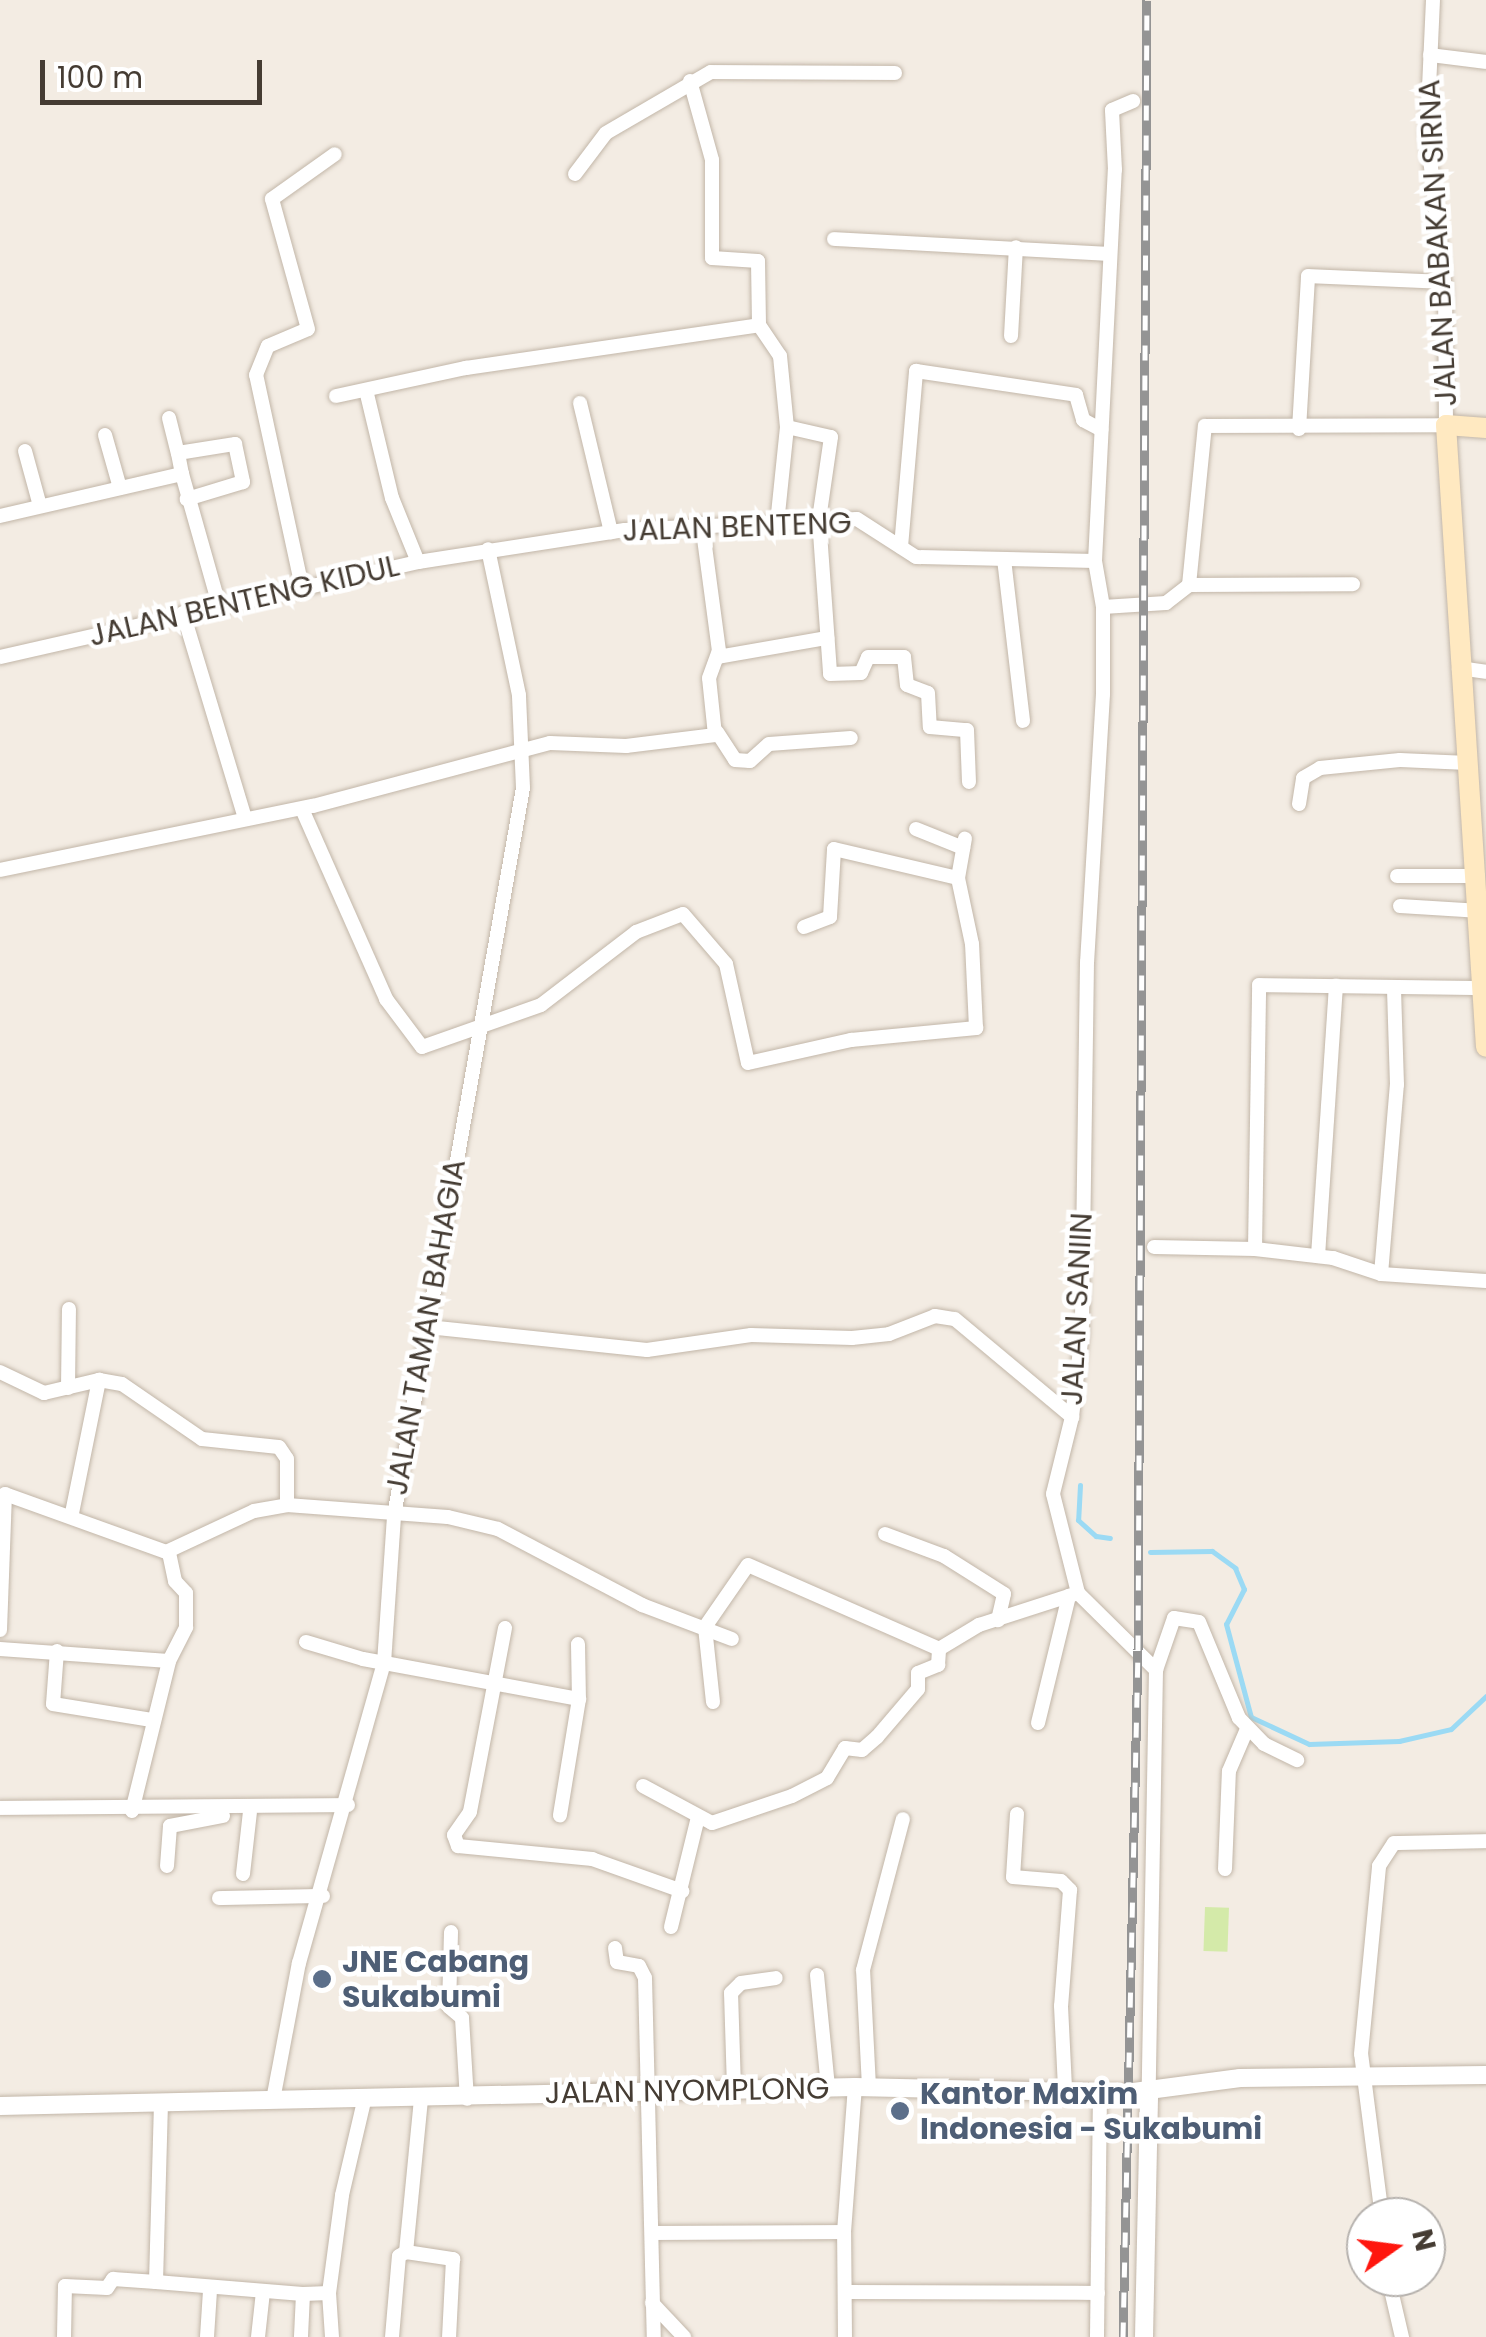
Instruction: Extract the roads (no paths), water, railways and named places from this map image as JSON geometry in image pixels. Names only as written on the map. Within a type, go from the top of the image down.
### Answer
[{"type":"main road","points":[[1486,428],[1446,426],[1458,668],[1481,911],[1486,1046]]},
{"type":"street","name":"JALAN BABAKAN SIRNA","points":[[1434,0],[1428,165],[1444,282],[1446,426]]},
{"type":"street","points":[[1430,56],[1486,62]]},
{"type":"street","points":[[575,174],[606,133],[690,81],[744,69],[895,73]]},
{"type":"street","points":[[690,81],[712,160],[712,258],[758,261],[758,325],[780,356],[787,427],[777,523]]},
{"type":"street","points":[[1133,101],[1112,110],[1095,561],[1104,608],[1166,602],[1189,586],[1353,584]]},
{"type":"street","points":[[302,587],[256,375],[268,346],[308,329],[272,199],[335,154]]},
{"type":"street","points":[[834,240],[1108,254]]},
{"type":"street","points":[[1011,336],[1016,247]]},
{"type":"street","points":[[1300,430],[1308,276],[1444,282]]},
{"type":"street","points":[[336,396],[484,365],[758,325]]},
{"type":"street","points":[[901,547],[916,370],[1076,396],[1083,420],[1102,430]]},
{"type":"street","points":[[366,390],[392,498],[418,562]]},
{"type":"street","points":[[580,402],[611,532]]},
{"type":"street","points":[[168,418],[219,605]]},
{"type":"street","points":[[1189,586],[1205,426],[1300,430],[1446,426]]},
{"type":"street","points":[[787,427],[830,435],[819,519],[826,638],[833,676],[861,673],[868,657],[904,657],[907,685],[928,693],[930,727],[966,730],[969,782]]},
{"type":"street","points":[[104,435],[120,488]]},
{"type":"street","points":[[178,452],[232,441],[243,475],[238,486],[188,498]]},
{"type":"street","points":[[25,451],[40,506]]},
{"type":"street","points":[[0,516],[182,474]]},
{"type":"street","name":"JALAN BENTENG","points":[[488,549],[611,532],[819,519],[864,520],[916,557],[1095,561]]},
{"type":"street","points":[[702,524],[718,658],[710,678],[717,732],[735,760],[750,761],[769,744],[852,738]]},
{"type":"street","name":"JALAN BENTENG KIDUL","points":[[0,656],[182,613],[488,549]]},
{"type":"street","name":"JALAN TAMAN BAHAGIA","points":[[273,2100],[299,1963],[323,1896],[384,1662],[394,1516],[523,788],[524,748],[511,644],[488,549]]},
{"type":"street","points":[[1004,559],[1022,721]]},
{"type":"street","name":"JALAN SANIIN","points":[[1074,1595],[1052,1494],[1072,1418],[1082,1333],[1087,962],[1100,786],[1104,608]]},
{"type":"street","points":[[182,613],[245,820]]},
{"type":"street","points":[[718,658],[826,638]]},
{"type":"street","points":[[1458,668],[1486,672]]},
{"type":"street","points":[[0,870],[302,809],[524,748],[649,744],[717,732]]},
{"type":"street","points":[[1299,804],[1303,778],[1320,768],[1400,760],[1468,763]]},
{"type":"street","points":[[302,809],[386,998],[418,1044],[428,1048],[541,1005],[622,941],[675,914],[694,922],[726,964],[746,1062],[867,1037],[974,1029],[972,944],[958,878],[964,843],[916,830]]},
{"type":"street","points":[[804,928],[830,917],[831,850],[958,878]]},
{"type":"street","points":[[1396,876],[1478,876]]},
{"type":"street","points":[[1400,906],[1481,911]]},
{"type":"street","points":[[1255,1250],[1259,985],[1394,990],[1485,988]]},
{"type":"street","points":[[1318,1256],[1336,986]]},
{"type":"street","points":[[1381,1274],[1396,1085],[1394,990]]},
{"type":"street","points":[[1154,1247],[1318,1256],[1381,1274],[1486,1281]]},
{"type":"street","points":[[68,1388],[70,1309]]},
{"type":"street","points":[[428,1327],[647,1350],[750,1334],[852,1338],[889,1334],[935,1316],[955,1319],[1072,1418]]},
{"type":"street","points":[[0,1372],[39,1392],[99,1380],[128,1387],[202,1439],[279,1446],[287,1460],[287,1505]]},
{"type":"street","points":[[72,1512],[99,1380]]},
{"type":"street","points":[[0,1630],[3,1495],[72,1512],[170,1552],[254,1511],[287,1505],[498,1528],[642,1605],[732,1638]]},
{"type":"street","points":[[886,1534],[944,1556],[1004,1594],[998,1620]]},
{"type":"street","points":[[132,1811],[169,1661],[186,1627],[188,1604],[170,1552]]},
{"type":"street","points":[[713,1702],[704,1627],[748,1565],[939,1648],[998,1620],[1074,1595]]},
{"type":"street","points":[[1074,1595],[1156,1670]]},
{"type":"street","points":[[1038,1723],[1074,1595]]},
{"type":"street","points":[[1144,2337],[1156,1670],[1174,1618],[1200,1622],[1248,1729],[1296,1760]]},
{"type":"street","points":[[505,1628],[470,1812],[454,1835],[458,1846],[592,1859],[682,1891]]},
{"type":"street","points":[[306,1642],[384,1662],[498,1680],[578,1699]]},
{"type":"street","points":[[560,1815],[578,1699],[578,1644]]},
{"type":"street","points":[[643,1786],[698,1817],[727,1822],[816,1786],[838,1767],[845,1748],[862,1750],[896,1718],[918,1690],[918,1673],[938,1665],[939,1648]]},
{"type":"street","points":[[0,1649],[169,1661]]},
{"type":"street","points":[[58,1651],[53,1704],[112,1708],[152,1720]]},
{"type":"street","points":[[1225,1869],[1229,1771],[1248,1729]]},
{"type":"street","points":[[0,1808],[132,1811],[347,1808]]},
{"type":"street","points":[[167,1866],[170,1826],[250,1812],[347,1808]]},
{"type":"street","points":[[243,1874],[250,1812]]},
{"type":"street","points":[[1017,1814],[1012,1877],[1062,1882],[1070,1890],[1060,2006],[1065,2090]]},
{"type":"street","points":[[671,1926],[698,1817]]},
{"type":"street","points":[[845,2337],[844,2232],[862,2087],[862,1970],[904,1818]]},
{"type":"street","points":[[1380,2197],[1374,2117],[1363,2077],[1367,1952],[1383,1856],[1394,1843],[1486,1841]]},
{"type":"street","points":[[219,1898],[323,1896]]},
{"type":"street","points":[[450,1932],[449,2007],[462,2018],[467,2099]]},
{"type":"street","points":[[615,1948],[617,1962],[638,1966],[645,1978],[646,2092],[656,2233],[651,2303],[654,2337]]},
{"type":"street","points":[[817,1974],[828,2087]]},
{"type":"street","points":[[734,2088],[733,1987],[776,1978]]},
{"type":"street","name":"JALAN NYOMPLONG","points":[[0,2106],[467,2099],[734,2088],[1100,2092],[1240,2078],[1486,2075]]},
{"type":"street","points":[[1098,2337],[1100,2092]]},
{"type":"street","points":[[406,2252],[421,2100]]},
{"type":"street","points":[[332,2337],[329,2293],[342,2195],[364,2101]]},
{"type":"street","points":[[156,2282],[161,2105]]},
{"type":"street","points":[[656,2233],[844,2232]]},
{"type":"street","points":[[392,2337],[399,2256],[406,2252],[453,2259],[449,2337]]},
{"type":"street","points":[[64,2337],[65,2286],[107,2288],[113,2279],[210,2290],[329,2293]]},
{"type":"street","points":[[207,2337],[210,2290]]},
{"type":"street","points":[[258,2337],[262,2292]]},
{"type":"street","points":[[847,2292],[1098,2293]]},
{"type":"street","points":[[301,2337],[303,2294]]},
{"type":"street","points":[[1393,2297],[1402,2337]]},
{"type":"street","points":[[651,2303],[684,2337]]},
{"type":"waterway","points":[[1080,1485],[1078,1520],[1096,1536],[1110,1538]]},
{"type":"waterway","points":[[1150,1552],[1212,1551],[1235,1568],[1244,1589],[1226,1624],[1251,1717],[1309,1744],[1399,1741],[1451,1729],[1486,1696]]},
{"type":"railway","points":[[1123,2337],[1138,1650],[1147,0]]},
{"type":"place","name":"JNE Cabang Sukabumi","points":[[322,1979]]},
{"type":"place","name":"Kantor Maxim Indonesia - Sukabumi","points":[[900,2111]]}]
